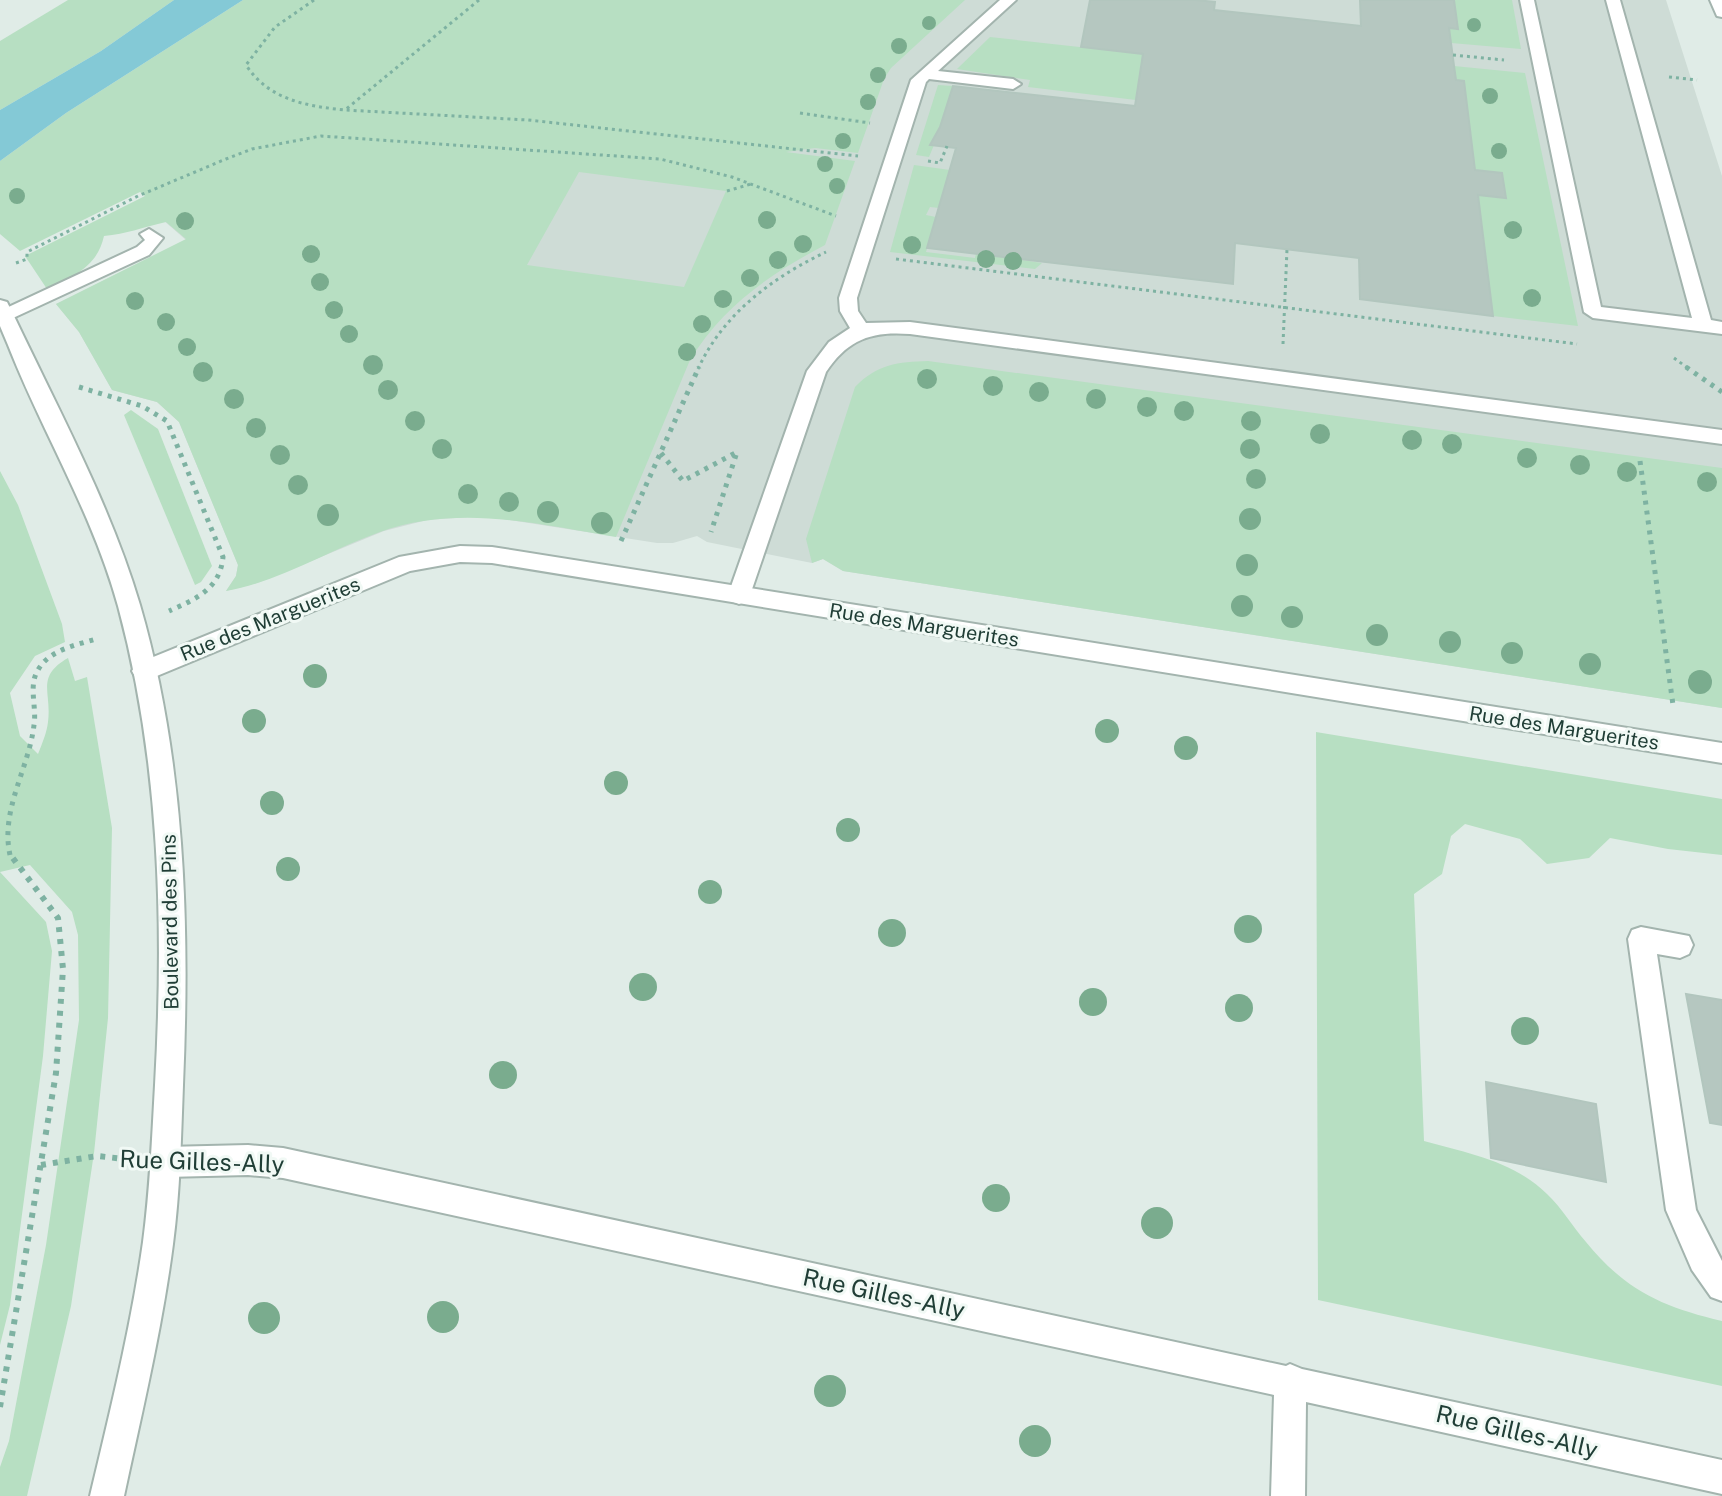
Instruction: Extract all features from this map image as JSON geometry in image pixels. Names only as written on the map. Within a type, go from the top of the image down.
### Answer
[{"type":"street","points":[[860,329],[849,311],[848,298],[916,87],[924,74],[1009,0]]},
{"type":"street","points":[[1527,0],[1593,312],[1722,328]]},
{"type":"street","points":[[1613,0],[1703,325]]},
{"type":"street","points":[[1717,0],[1722,13]]},
{"type":"street","points":[[924,74],[1013,84]]},
{"type":"street","points":[[2,313],[143,251],[153,242],[154,238],[149,234]]},
{"type":"street","name":"Boulevard des Pins","points":[[2,313],[74,457],[128,603],[159,749],[168,826],[172,904],[166,1162],[157,1244],[107,1496]]},
{"type":"street","points":[[739,595],[817,371],[827,353],[860,329],[876,326],[910,328],[1722,437]]},
{"type":"street","name":"Boulevard des Pins","points":[[0,350],[27,368]]},
{"type":"street","name":"Rue des Marguerites","points":[[144,671],[393,568],[435,556],[492,555],[1722,753]]},
{"type":"street","points":[[1680,945],[1641,939],[1681,1210],[1692,1240],[1709,1271],[1722,1286]]},
{"type":"street","name":"Rue Gilles-Ally","points":[[166,1162],[248,1160],[283,1163],[1290,1380],[1722,1477]]},
{"type":"street","points":[[1288,1496],[1290,1380]]},
{"type":"path","points":[[314,0],[271,29],[255,47],[246,65],[262,88],[293,102],[345,110],[528,120],[863,157]]},
{"type":"path","points":[[345,110],[479,0]]},
{"type":"path","points":[[1453,55],[1507,60]]},
{"type":"path","points":[[800,113],[875,123]]},
{"type":"path","points":[[16,263],[27,259],[27,252],[138,196],[226,159],[252,149],[321,136],[660,159],[752,184],[842,217]]},
{"type":"path","points":[[919,160],[940,163],[947,146]]},
{"type":"path","points":[[727,191],[752,184]]},
{"type":"path","points":[[1284,307],[1287,249]]},
{"type":"path","points":[[621,542],[704,356],[720,330],[786,272],[830,250]]},
{"type":"path","points":[[887,258],[1578,344]]},
{"type":"path","points":[[1684,357],[1671,356],[1722,392]]},
{"type":"path","points":[[113,399],[142,406],[167,421],[223,557],[223,568],[215,586],[207,594]]},
{"type":"path","points":[[661,453],[683,481],[737,452],[711,532]]},
{"type":"path","points":[[1653,459],[1640,457],[1673,705]]},
{"type":"path","points":[[0,1407],[41,1165],[65,983],[62,929],[55,910],[13,864],[5,847],[5,826],[35,727],[37,702],[33,689],[38,669],[56,654],[73,647]]},
{"type":"path","name":"Rue Gilles-Ally","points":[[41,1165],[97,1156],[166,1162]]},
{"type":"shaded area","points":[[501,0],[1666,0],[1722,176],[1722,708],[843,571],[823,559],[812,563],[707,542],[697,536],[673,543],[657,543],[484,516],[427,520],[384,531],[260,582],[226,591],[236,576],[238,565],[179,422],[157,402],[112,390],[79,332],[56,304],[186,240],[140,200],[145,196],[123,175]]},
{"type":"green space","points":[[68,0],[174,0],[101,51],[0,110],[0,41]]},
{"type":"green space","points":[[243,0],[965,0],[891,68],[884,79],[858,153],[815,148],[786,152],[855,161],[825,245],[749,293],[703,341],[690,360],[616,537],[498,519],[439,519],[380,532],[265,581],[226,591],[236,576],[238,565],[179,422],[157,402],[112,390],[79,332],[56,304],[186,239],[166,222],[104,236],[101,247],[90,263],[75,275],[47,289],[25,256],[145,196],[140,192],[20,251],[0,234],[0,161],[66,113]],"holes":[[[579,172],[726,191],[684,287],[527,265]]]},
{"type":"green space","points":[[1454,0],[1512,0],[1521,49],[1451,43],[1449,28],[1458,29]]},
{"type":"green space","points":[[990,37],[1143,54],[1136,100],[1028,87],[1030,80],[957,69]]},
{"type":"green space","points":[[1454,66],[1525,73],[1578,326],[1493,316],[1478,195],[1505,198],[1502,173],[1475,170],[1464,82],[1456,80]]},
{"type":"green space","points":[[938,85],[953,86],[940,127],[930,144],[934,145],[929,157],[916,155]]},
{"type":"green space","points":[[914,165],[950,170],[939,208],[930,207],[926,215],[936,217],[926,252],[975,258],[976,253],[1042,263],[1035,269],[890,252]]},
{"type":"green space","points":[[928,361],[1722,468],[1722,708],[843,571],[823,559],[812,563],[806,539],[855,387],[871,373],[888,366]]},
{"type":"green space","points":[[131,410],[158,429],[212,566],[201,582],[195,585],[124,415]]},
{"type":"green space","points":[[0,471],[18,505],[62,624],[65,642],[35,656],[10,693],[20,736],[38,754],[48,722],[48,679],[58,665],[68,658],[75,681],[87,677],[112,828],[108,1018],[94,1153],[71,1306],[27,1496],[0,1496],[0,1467],[9,1441],[46,1245],[79,1020],[78,935],[72,912],[30,865],[0,872]]},
{"type":"green space","points":[[1316,732],[1722,799],[1722,855],[1610,838],[1589,858],[1547,864],[1520,839],[1465,824],[1451,836],[1442,874],[1414,894],[1424,1141],[1473,1154],[1520,1173],[1558,1205],[1601,1259],[1631,1285],[1681,1310],[1722,1321],[1722,1386],[1318,1300]]},
{"type":"green space","points":[[0,872],[46,922],[52,951],[43,1056],[10,1305],[0,1345]]},
{"type":"water","points":[[174,0],[243,0],[66,113],[0,161],[0,110],[101,51]]},
{"type":"building","points":[[1090,0],[1196,0],[1215,2],[1214,10],[1361,26],[1360,0],[1454,0],[1458,29],[1449,28],[1456,80],[1464,81],[1475,170],[1502,173],[1506,198],[1478,195],[1493,316],[1360,299],[1359,258],[1235,243],[1233,284],[927,248],[956,148],[930,145],[940,127],[953,86],[1135,106],[1143,54],[1081,47]]},
{"type":"building","points":[[1686,994],[1722,1000],[1722,1125],[1710,1123]]},
{"type":"building","points":[[1486,1082],[1596,1104],[1606,1182],[1491,1158]]}]
